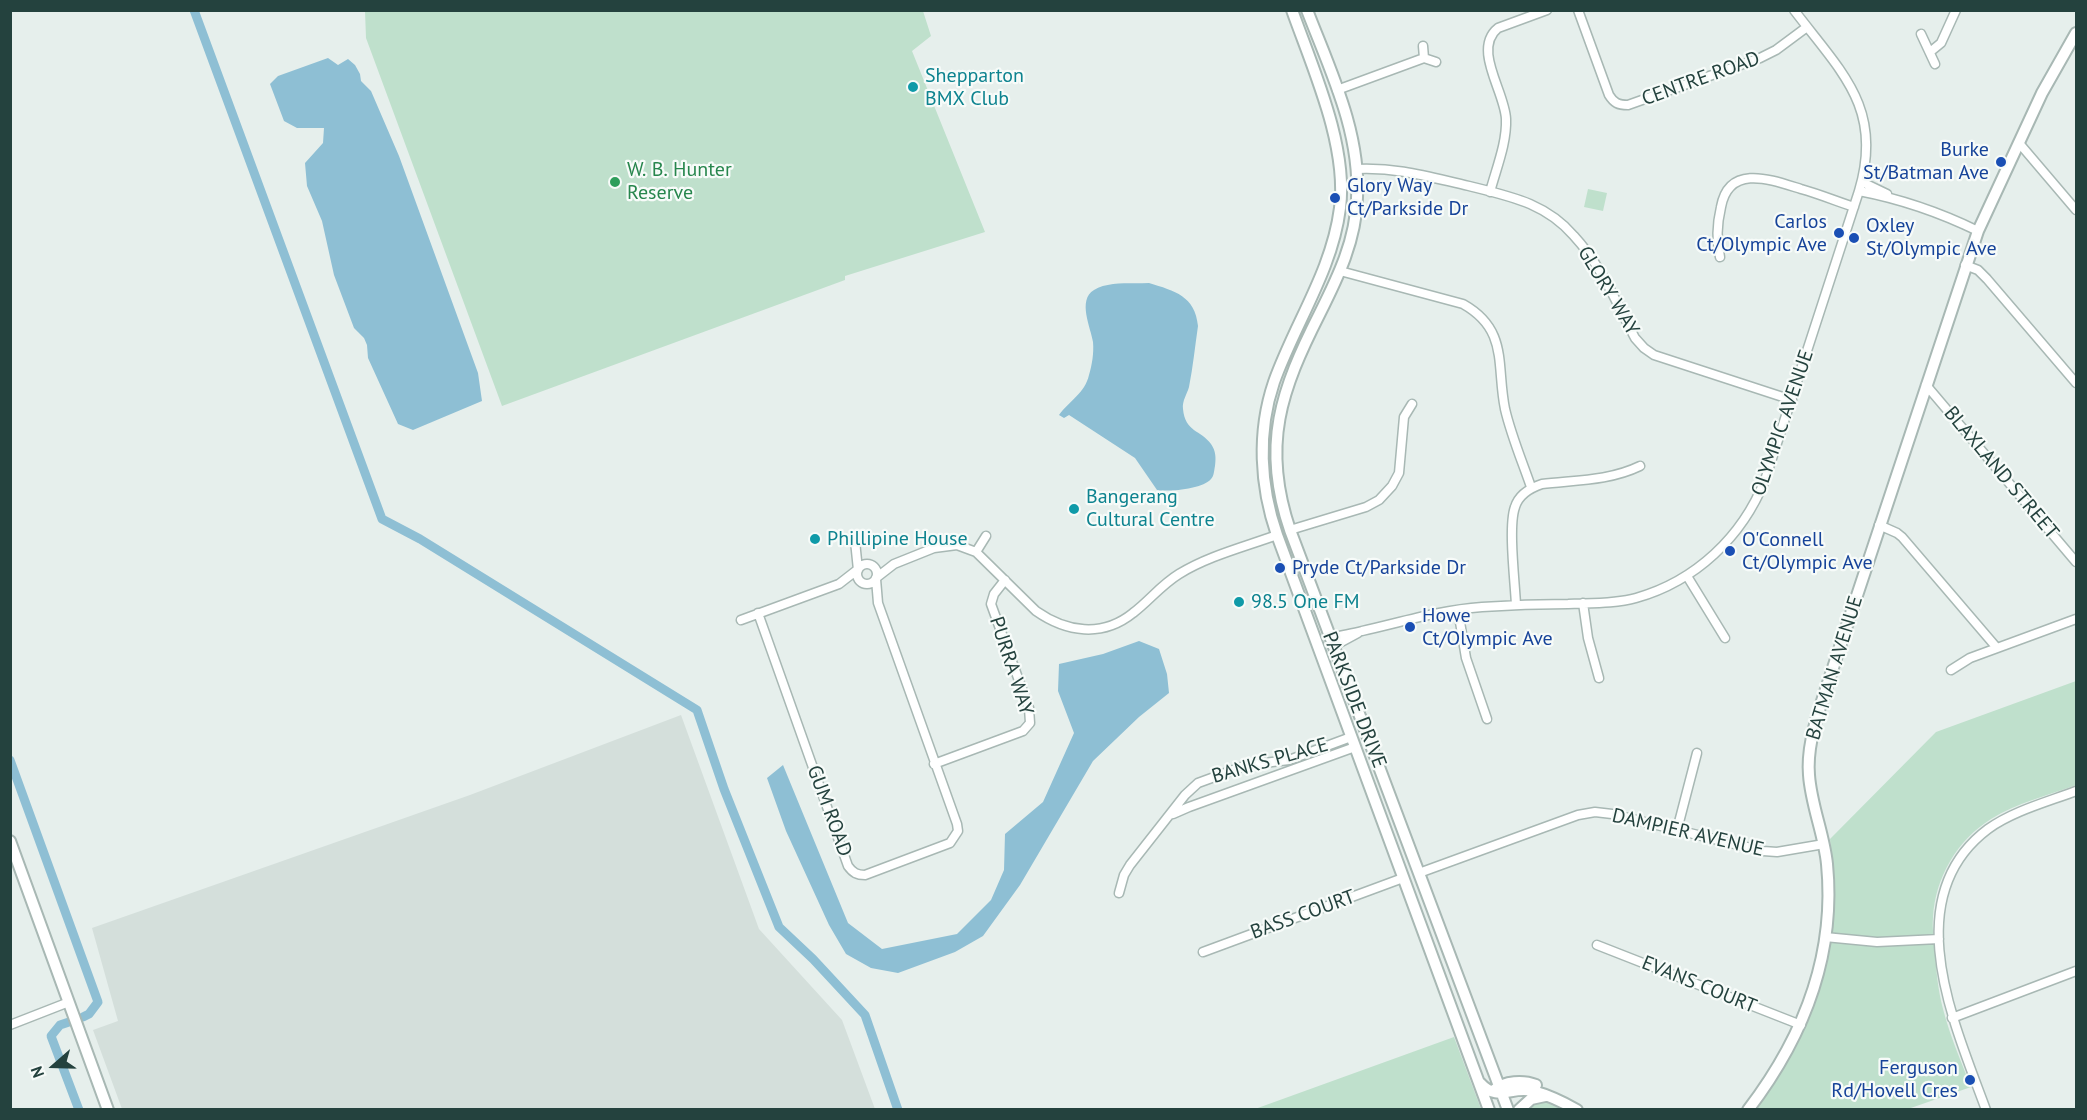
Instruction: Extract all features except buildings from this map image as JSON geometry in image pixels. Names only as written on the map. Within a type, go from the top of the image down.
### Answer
[{"type":"street","name":"PARKSIDE DRIVE","points":[[1292,10],[1332,126],[1341,171],[1340,207],[1333,244],[1325,267],[1274,383],[1263,439],[1267,502],[1318,648],[1489,1110]]},
{"type":"street","name":"PARKSIDE DRIVE","points":[[1307,10],[1351,134],[1358,198],[1349,249],[1295,364],[1286,389],[1278,420],[1276,441],[1278,488],[1290,530],[1498,1091],[1508,1110]]},
{"type":"street","points":[[1491,192],[1506,122],[1505,110],[1490,61],[1488,41],[1498,28],[1536,12],[1548,10]]},
{"type":"street","name":"CENTRE ROAD","points":[[1578,10],[1609,95],[1620,105],[1628,105],[1760,58],[1776,50],[1807,27]]},
{"type":"street","name":"OLYMPIC AVENUE","points":[[1332,642],[1401,621],[1458,610],[1635,598],[1687,576],[1718,552],[1740,527],[1756,504],[1792,400],[1854,207],[1868,147],[1862,110],[1842,73],[1794,10]]},
{"type":"street","points":[[1930,52],[1941,43],[1956,10]]},
{"type":"street","points":[[1302,38],[1316,33]]},
{"type":"street","name":"BATMAN AVENUE","points":[[1748,1110],[1780,1064],[1801,1025],[1816,982],[1825,937],[1828,890],[1824,844],[1810,782],[1810,750],[1821,704],[1965,265],[1978,231],[2042,93],[2076,33]]},
{"type":"street","points":[[1921,34],[1935,64]]},
{"type":"street","points":[[1423,46],[1424,58]]},
{"type":"street","points":[[1337,90],[1424,58],[1436,62]]},
{"type":"street","points":[[2019,144],[2076,210]]},
{"type":"street","name":"GLORY WAY","points":[[1356,169],[1380,168],[1404,171],[1530,204],[1574,235],[1591,257],[1635,338],[1644,348],[1654,355],[1792,400]]},
{"type":"street","points":[[1341,171],[1356,169]]},
{"type":"street","points":[[1720,257],[1716,233],[1722,202],[1726,192],[1748,178],[1770,179],[1854,207]]},
{"type":"street","points":[[1860,187],[1930,209],[1978,231]]},
{"type":"street","points":[[1965,265],[1978,270],[1987,279],[2076,383]]},
{"type":"street","points":[[1325,267],[1463,304],[1483,318],[1496,338],[1500,351],[1505,407],[1531,487]]},
{"type":"street","name":"BLAXLAND STREET","points":[[1926,385],[2076,562]]},
{"type":"street","points":[[741,620],[839,584],[864,564],[894,564],[947,545],[957,545],[976,552],[1036,611],[1053,622],[1076,629],[1100,628],[1130,615],[1163,586],[1196,565],[1290,530],[1366,507],[1380,500],[1392,486],[1398,473],[1404,417],[1412,404]]},
{"type":"street","points":[[1516,605],[1512,516],[1521,496],[1531,487],[1542,484],[1611,477],[1624,474],[1640,466]]},
{"type":"street","points":[[1879,525],[1902,537],[1997,648]]},
{"type":"street","points":[[976,552],[986,536]]},
{"type":"street","points":[[862,584],[857,577],[855,542],[870,565],[876,570],[876,579]]},
{"type":"street","points":[[839,584],[870,584],[894,564]]},
{"type":"street","points":[[1687,576],[1725,638]]},
{"type":"street","name":"GUM ROAD","points":[[758,614],[848,866],[852,872],[865,875],[950,843],[958,831],[878,603],[876,579]]},
{"type":"street","name":"PURRA WAY","points":[[934,764],[1023,731],[1030,723],[1029,708],[991,604],[994,594],[1005,580]]},
{"type":"street","name":"GUM ROAD","points":[[862,584],[878,603]]},
{"type":"street","points":[[1583,603],[1588,638],[1599,678]]},
{"type":"street","points":[[1458,610],[1466,658],[1487,718]]},
{"type":"street","points":[[1951,670],[1970,658],[2076,619]]},
{"type":"street","points":[[1318,648],[1332,642]]},
{"type":"street","points":[[1353,742],[1368,736]]},
{"type":"street","name":"BANKS PLACE","points":[[1169,817],[1189,807],[1273,776],[1297,762],[1353,742]]},
{"type":"street","points":[[1677,830],[1697,753]]},
{"type":"street","name":"BANKS PLACE","points":[[1119,893],[1127,869],[1185,795],[1198,783],[1247,765],[1297,762]]},
{"type":"street","points":[[1270,763],[1273,776]]},
{"type":"street","points":[[1986,1110],[1952,1018],[1943,977],[1939,939],[1940,910],[1946,884],[1963,854],[1989,829],[2008,818],[2076,791]]},
{"type":"street","name":"DAMPIER AVENUE","points":[[1419,873],[1578,815],[1595,812],[1612,814],[1762,851],[1777,852],[1824,844]]},
{"type":"street","points":[[10,841],[108,1110]]},
{"type":"street","points":[[1403,878],[1419,873]]},
{"type":"street","name":"BASS COURT","points":[[1203,952],[1403,878]]},
{"type":"street","points":[[1825,937],[1877,942],[1939,939]]},
{"type":"street","name":"EVANS COURT","points":[[1598,945],[1801,1025]]},
{"type":"street","points":[[1952,1018],[2076,971]]},
{"type":"street","points":[[10,1025],[69,1002]]},
{"type":"street","points":[[1477,1079],[1486,1089],[1498,1091],[1515,1083],[1530,1083],[1546,1090],[1556,1100]]},
{"type":"street","points":[[1496,1110],[1498,1091]]},
{"type":"street","points":[[1519,1110],[1525,1103],[1541,1096],[1577,1110]]},
{"type":"shaded area","points":[[681,715],[759,929],[842,1020],[875,1109],[122,1109],[93,1030],[118,1021],[92,928],[470,795]]},
{"type":"green space","name":"W. B. Hunter Reserve","points":[[365,11],[923,11],[931,36],[912,51],[985,232],[845,276],[845,280],[502,406],[366,38]]},
{"type":"green space","points":[[1588,189],[1607,193],[1603,211],[1584,207]]},
{"type":"green space","points":[[2076,681],[2076,785],[2011,808],[1979,828],[1958,849],[1938,889],[1933,926],[1939,987],[1949,1029],[1971,1087],[1908,1109],[1752,1110],[1776,1081],[1808,1022],[1827,959],[1834,888],[1830,839],[1936,732]]},
{"type":"green space","points":[[1454,1037],[1481,1109],[1255,1109]]},
{"type":"green space","points":[[1543,1101],[1561,1109],[1524,1110],[1535,1102]]},
{"type":"water","points":[[328,58],[338,65],[348,59],[355,65],[361,81],[371,91],[399,156],[478,373],[482,401],[413,430],[398,424],[368,358],[364,338],[354,328],[334,275],[322,221],[307,186],[305,163],[323,143],[324,128],[297,128],[284,121],[270,84],[278,76]]},
{"type":"water","points":[[1149,283],[1175,292],[1188,301],[1193,308],[1198,326],[1189,387],[1183,409],[1184,417],[1190,426],[1207,439],[1213,447],[1215,463],[1211,479],[1201,485],[1186,489],[1157,490],[1135,458],[1069,415],[1064,418],[1059,415],[1084,387],[1090,371],[1093,346],[1086,314],[1086,300],[1089,295],[1106,285]]},
{"type":"water","points":[[1139,641],[1159,649],[1167,674],[1169,693],[1139,717],[1093,761],[1020,885],[983,936],[955,952],[898,973],[871,968],[846,954],[829,925],[786,831],[767,778],[783,765],[848,923],[882,949],[957,934],[991,900],[1004,870],[1005,834],[1043,802],[1074,733],[1058,691],[1059,664],[1103,654]]},
{"type":"waterway","points":[[194,10],[382,519],[420,539],[697,710],[724,789],[779,927],[813,959],[865,1015],[898,1110]]},
{"type":"waterway","points":[[10,760],[98,1002],[89,1014],[83,1017]]},
{"type":"waterway","points":[[69,1022],[60,1025],[51,1036],[79,1110]]},
{"type":"place","name":"Shepparton BMX Club","points":[[913,87]]},
{"type":"place","name":"Burke St/Batman Ave","points":[[2001,162]]},
{"type":"place","name":"W. B. Hunter Reserve","points":[[615,182]]},
{"type":"place","name":"Glory Way Ct/Parkside Dr","points":[[1335,198]]},
{"type":"place","name":"Carlos Ct/Olympic Ave","points":[[1839,233]]},
{"type":"place","name":"Oxley St/Olympic Ave","points":[[1854,238]]},
{"type":"place","name":"Bangerang Cultural Centre","points":[[1074,509]]},
{"type":"place","name":"Phillipine House","points":[[815,539]]},
{"type":"place","name":"O'Connell Ct/Olympic Ave","points":[[1730,551]]},
{"type":"place","name":"Pryde Ct/Parkside Dr","points":[[1280,568]]},
{"type":"place","name":"98.5 One FM","points":[[1239,602]]},
{"type":"place","name":"Howe Ct/Olympic Ave","points":[[1410,627]]},
{"type":"place","name":"Ferguson Rd/Hovell Cres","points":[[1970,1080]]}]
